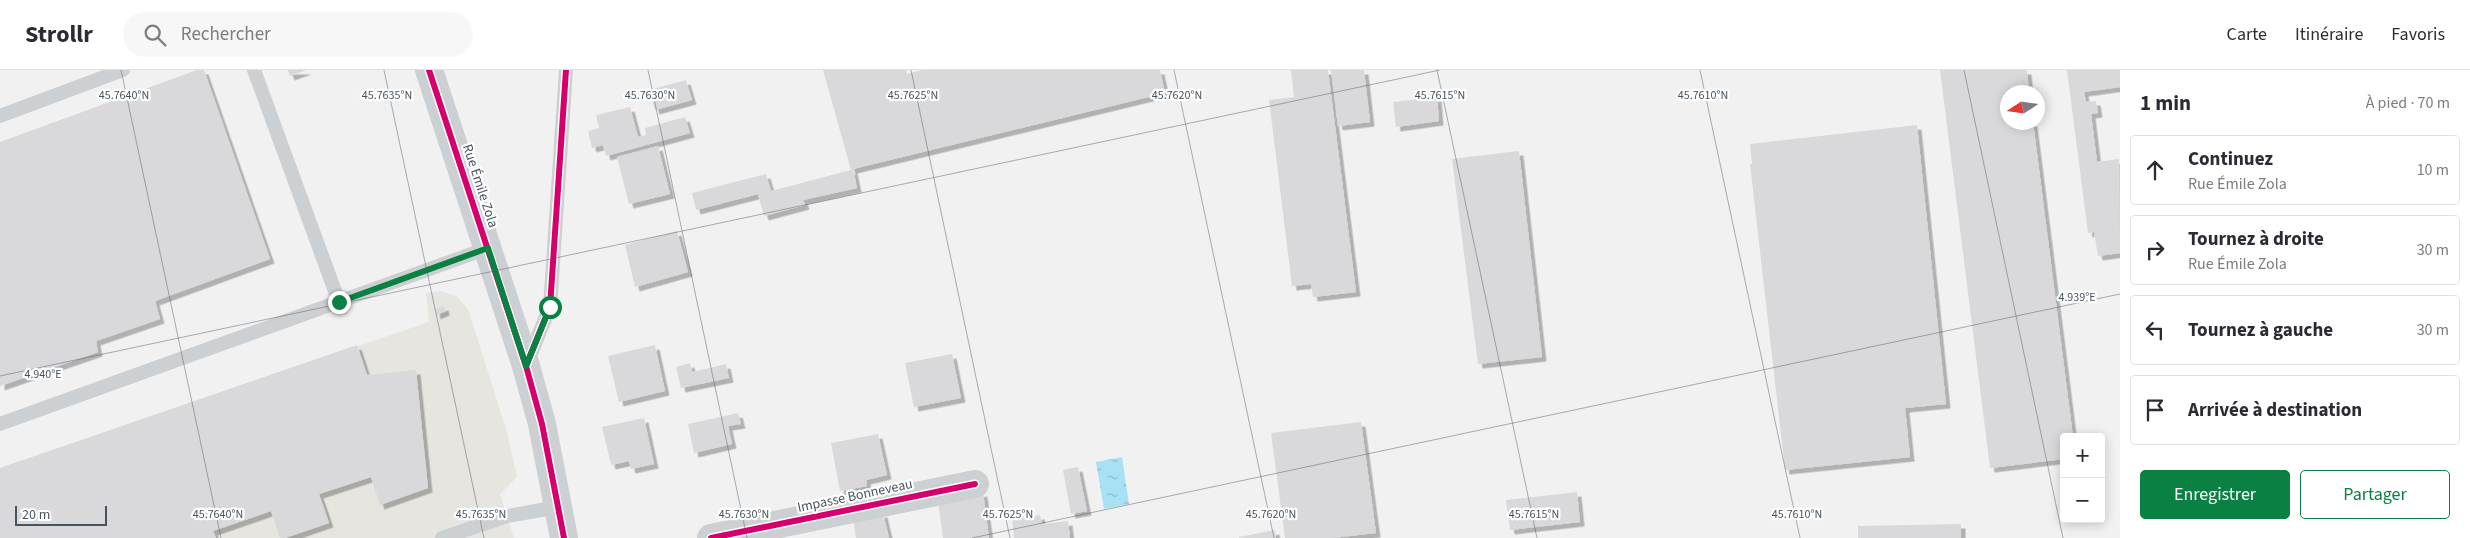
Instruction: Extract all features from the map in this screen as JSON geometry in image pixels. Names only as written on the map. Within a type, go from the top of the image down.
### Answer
[{"type":"street","name":"Rue Émile Zola","points":[[429,70],[526,366],[542,424],[564,538]]},
{"type":"street","name":"Impasse Bonneveau","points":[[711,538],[975,484]]},
{"type":"lane","points":[[0,116],[123,70]]},
{"type":"lane","points":[[254,70],[339,302]]},
{"type":"lane","points":[[526,366],[550,307],[566,70]]},
{"type":"lane","points":[[0,424],[488,248]]},
{"type":"lane","points":[[442,538],[507,516],[558,507]]},
{"type":"shaded area","points":[[440,291],[456,296],[468,309],[507,432],[517,477],[500,494],[514,538],[0,538],[0,468],[429,322],[426,293]]},
{"type":"water","points":[[1122,457],[1129,504],[1104,509],[1096,462]]},
{"type":"building","points":[[197,70],[204,70],[270,259],[155,301],[160,319],[96,341],[98,352],[0,386],[0,142]]},
{"type":"building","points":[[288,70],[307,70],[290,76]]},
{"type":"building","points":[[823,70],[906,70],[907,74],[922,70],[1160,70],[1165,93],[853,169],[857,188],[803,200],[805,205],[764,216],[758,194],[696,210],[692,193],[766,174],[771,191],[851,170]]},
{"type":"building","points":[[1291,70],[1328,70],[1356,292],[1313,297],[1311,284],[1292,286],[1269,100],[1294,97]]},
{"type":"building","points":[[1331,70],[1364,70],[1370,122],[1338,126]]},
{"type":"building","points":[[1940,70],[2027,70],[2028,85],[2000,85],[2000,130],[2034,130],[2072,433],[2060,433],[2060,459],[1990,468]]},
{"type":"building","points":[[2067,70],[2120,70],[2120,87],[2084,92],[2086,102],[2096,101],[2098,113],[2091,114],[2097,162],[2119,159],[2120,253],[2098,256],[2094,232],[2088,233]]},
{"type":"building","points":[[686,80],[692,100],[655,110],[649,90]]},
{"type":"building","points":[[1437,97],[1439,121],[1396,127],[1393,102]]},
{"type":"building","points":[[630,107],[638,137],[646,135],[645,128],[685,117],[690,133],[606,156],[603,145],[592,148],[588,131],[599,128],[596,115]]},
{"type":"building","points":[[1917,125],[1946,404],[1905,408],[1910,457],[1785,470],[1750,164],[1752,164],[1750,144]]},
{"type":"building","points":[[658,146],[670,194],[629,204],[617,157]]},
{"type":"building","points":[[1519,151],[1542,357],[1478,364],[1452,159]]},
{"type":"building","points":[[677,231],[688,272],[635,287],[625,245]]},
{"type":"building","points":[[444,306],[445,311],[436,315],[435,309]]},
{"type":"building","points":[[357,345],[367,375],[416,370],[428,488],[380,505],[371,477],[319,494],[329,523],[285,538],[280,538],[271,511],[213,531],[216,538],[0,538],[0,468]]},
{"type":"building","points":[[655,345],[665,391],[619,402],[608,356]]},
{"type":"building","points":[[952,354],[961,398],[914,407],[905,363]]},
{"type":"building","points":[[690,363],[692,372],[726,364],[729,378],[681,388],[676,367]]},
{"type":"building","points":[[738,413],[741,424],[728,426],[732,444],[694,453],[688,424]]},
{"type":"building","points":[[644,418],[654,464],[631,469],[629,461],[611,465],[602,427]]},
{"type":"building","points":[[1361,422],[1376,533],[1332,538],[1285,538],[1271,433]]},
{"type":"building","points":[[878,434],[887,475],[866,480],[867,486],[840,491],[831,443]]},
{"type":"building","points":[[1078,467],[1087,511],[1071,514],[1063,470]]},
{"type":"building","points":[[983,492],[989,538],[943,538],[938,501]]},
{"type":"building","points":[[1577,492],[1580,522],[1510,530],[1506,500]]},
{"type":"building","points":[[883,513],[889,538],[856,538],[853,519]]},
{"type":"building","points":[[1040,515],[1042,524],[1068,521],[1070,538],[1014,538],[1012,519]]},
{"type":"building","points":[[1961,524],[1961,538],[1858,538],[1858,526]]},
{"type":"building","points":[[1275,530],[1276,538],[1239,538],[1239,537]]},
{"type":"cycle path","points":[[429,70],[526,366],[542,424],[564,538]]},
{"type":"cycle path","points":[[526,366],[550,307],[566,70]]},
{"type":"cycle path","points":[[711,538],[975,484]]},
{"type":"route","points":[[339,302],[488,248],[526,366],[550,307]]}]
